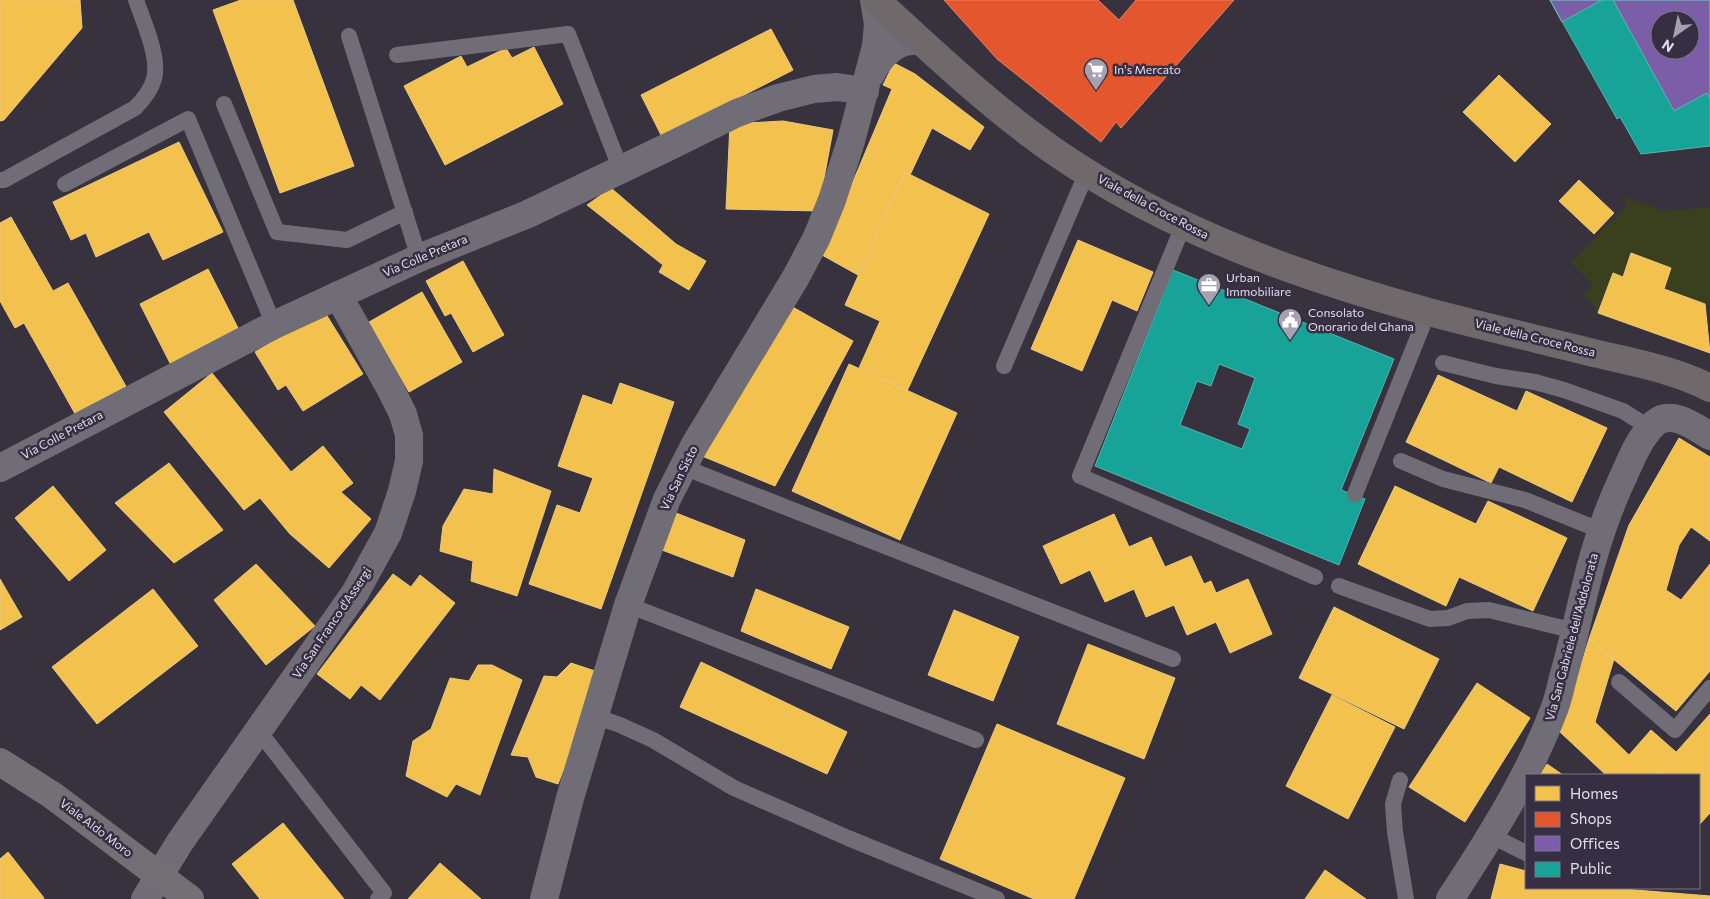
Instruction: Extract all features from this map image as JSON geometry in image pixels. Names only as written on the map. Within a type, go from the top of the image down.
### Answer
[{"type":"main road","name":"Viale della Croce Rossa","points":[[875,0],[950,68],[1029,133],[1087,172],[1184,226],[1345,288],[1428,312],[1645,365],[1710,388]]},
{"type":"main road","points":[[896,0],[928,43],[950,68]]},
{"type":"street","name":"Via San Sisto","points":[[544,899],[570,798],[628,605],[667,500],[694,446],[796,277],[817,237],[840,179],[876,46],[878,32],[875,0]]},
{"type":"street","name":"Via San Sisto","points":[[866,86],[877,65],[894,46],[906,40],[920,41]]},
{"type":"street","name":"Via Colle Pretara","points":[[0,468],[274,325],[419,258],[528,214],[715,123],[764,103],[793,94],[826,87],[866,86]]},
{"type":"street","name":"Via San Franco d'Assergi","points":[[145,899],[180,842],[355,593],[388,533],[406,475],[409,435],[404,414],[338,295]]},
{"type":"street","points":[[1650,428],[1662,419],[1676,419],[1690,424],[1710,436]]},
{"type":"street","name":"Via San Gabriele dell'Addolorata","points":[[1526,774],[1542,742],[1556,705],[1585,586],[1613,500],[1632,456],[1650,428]]},
{"type":"street","name":"Viale Aldo Moro","points":[[0,762],[52,795],[190,899]]},
{"type":"street","name":"Via San Gabriele dell'Addolorata","points":[[1459,896],[1490,835],[1525,776]]},
{"type":"lane","points":[[0,180],[4,180],[135,108],[146,96],[154,79],[155,59],[136,0]]},
{"type":"lane","points":[[397,55],[568,34],[621,170]]},
{"type":"lane","points":[[349,36],[419,258]]},
{"type":"lane","points":[[224,104],[277,232],[347,240],[405,212]]},
{"type":"lane","points":[[65,184],[188,119],[274,325]]},
{"type":"lane","points":[[1004,366],[1087,172]]},
{"type":"lane","points":[[1184,226],[1080,476],[1314,577]]},
{"type":"lane","points":[[1355,494],[1428,312]]},
{"type":"lane","points":[[1443,363],[1564,390],[1618,408],[1634,416],[1650,428]]},
{"type":"lane","points":[[1401,461],[1443,479],[1525,500],[1602,531]]},
{"type":"lane","points":[[683,467],[1173,659]]},
{"type":"lane","points":[[1339,586],[1430,620],[1448,618],[1467,611],[1489,610],[1575,631]]},
{"type":"lane","points":[[628,605],[976,740]]},
{"type":"lane","points":[[1619,682],[1675,730],[1710,688]]},
{"type":"lane","points":[[594,716],[653,740],[734,788],[848,838],[997,899]]},
{"type":"lane","points":[[258,730],[384,893],[378,899]]},
{"type":"lane","points":[[1400,780],[1392,804],[1406,899]]},
{"type":"lane","points":[[1490,835],[1525,852]]},
{"type":"green space","points":[[1623,196],[1664,211],[1710,207],[1710,303],[1705,304],[1664,289],[1671,268],[1632,254],[1623,277],[1613,273],[1598,313],[1593,304],[1584,295],[1593,285],[1571,263],[1627,205]]},
{"type":"building: Homes","points":[[0,0],[80,0],[82,28],[4,120],[0,121]]},
{"type":"building: Homes","points":[[241,0],[293,0],[354,166],[280,193],[213,10]]},
{"type":"building: Homes","points":[[1058,0],[1097,0],[1143,43],[1087,103],[1020,41]]},
{"type":"building: Homes","points":[[771,29],[793,70],[662,137],[641,95]]},
{"type":"building: Homes","points":[[534,47],[563,104],[445,165],[404,86],[461,56],[467,67],[506,48],[512,58]]},
{"type":"building: Homes","points":[[894,63],[915,74],[984,127],[970,150],[932,128],[910,175],[905,172],[858,275],[822,255],[892,89],[883,85]]},
{"type":"building: Homes","points":[[1499,75],[1551,124],[1515,162],[1463,112]]},
{"type":"building: Homes","points":[[783,121],[833,130],[818,211],[726,209],[730,124]]},
{"type":"building: Homes","points":[[179,142],[223,232],[163,260],[149,232],[96,257],[86,233],[71,240],[53,202]]},
{"type":"building: Homes","points":[[905,172],[989,214],[907,391],[859,368],[880,321],[845,305]]},
{"type":"building: Homes","points":[[1579,180],[1614,213],[1594,234],[1559,201]]},
{"type":"building: Homes","points":[[611,188],[676,244],[706,261],[689,290],[659,272],[663,265],[587,205]]},
{"type":"building: Homes","points":[[11,217],[53,291],[68,283],[128,390],[78,419],[24,323],[15,328],[0,301],[0,223]]},
{"type":"building: Homes","points":[[1078,240],[1153,272],[1137,311],[1112,300],[1082,371],[1031,349]]},
{"type":"building: Homes","points":[[1631,253],[1671,268],[1664,289],[1705,304],[1710,353],[1598,313],[1613,273],[1623,277]]},
{"type":"building: Homes","points":[[463,261],[504,335],[473,352],[451,313],[445,316],[426,281]]},
{"type":"building: Homes","points":[[208,269],[239,330],[171,365],[140,304]]},
{"type":"building: Homes","points":[[422,292],[462,362],[409,392],[369,322]]},
{"type":"building: Homes","points":[[789,305],[853,341],[775,486],[702,456]]},
{"type":"building: Homes","points":[[324,311],[363,374],[303,411],[286,385],[278,390],[255,352]]},
{"type":"building: Homes","points":[[849,364],[957,413],[900,540],[792,491]]},
{"type":"building: Homes","points":[[212,373],[291,472],[323,446],[353,483],[341,492],[371,519],[329,568],[290,534],[260,498],[244,510],[164,412]]},
{"type":"building: Homes","points":[[1438,375],[1517,411],[1526,391],[1607,428],[1572,502],[1499,467],[1491,483],[1406,442]]},
{"type":"building: Homes","points":[[620,383],[674,402],[601,609],[529,584],[557,505],[580,513],[593,478],[558,466],[583,395],[612,405]]},
{"type":"building: Homes","points":[[1679,438],[1710,457],[1710,541],[1691,527],[1679,545],[1666,590],[1681,600],[1710,564],[1710,671],[1676,711],[1589,639],[1629,525]]},
{"type":"building: Homes","points":[[169,463],[223,530],[174,563],[115,503]]},
{"type":"building: Homes","points":[[494,469],[551,491],[517,596],[471,581],[473,561],[440,551],[443,526],[464,489],[493,494]]},
{"type":"building: Homes","points":[[53,486],[106,550],[69,581],[15,518]]},
{"type":"building: Homes","points":[[1395,486],[1476,524],[1488,501],[1567,538],[1533,611],[1459,577],[1446,606],[1358,564]]},
{"type":"building: Homes","points":[[676,513],[745,540],[733,577],[662,550]]},
{"type":"building: Homes","points":[[1114,514],[1129,547],[1151,537],[1165,567],[1191,556],[1204,584],[1211,581],[1216,593],[1248,579],[1272,634],[1230,653],[1216,622],[1187,635],[1174,605],[1146,617],[1134,589],[1105,602],[1090,570],[1061,584],[1043,546]]},
{"type":"building: Homes","points":[[256,564],[315,626],[266,665],[214,600]]},
{"type":"building: Homes","points":[[393,574],[411,587],[420,575],[455,603],[380,700],[361,685],[350,699],[317,674]]},
{"type":"building: Homes","points":[[0,579],[22,617],[0,630]]},
{"type":"building: Homes","points":[[153,589],[198,646],[97,724],[52,667]]},
{"type":"building: Homes","points":[[756,589],[849,627],[831,669],[741,631]]},
{"type":"building: Homes","points":[[1334,607],[1439,659],[1404,729],[1299,678]]},
{"type":"building: Homes","points":[[954,610],[1019,637],[993,701],[928,675]]},
{"type":"building: Homes","points":[[1589,639],[1614,659],[1595,722],[1629,755],[1651,730],[1676,752],[1657,774],[1605,774],[1560,732]]},
{"type":"building: Homes","points":[[1088,644],[1175,678],[1144,759],[1057,724]]},
{"type":"building: Homes","points":[[701,662],[847,732],[827,774],[680,707]]},
{"type":"building: Homes","points":[[571,663],[601,673],[558,784],[536,777],[528,757],[511,755],[544,676],[557,677]]},
{"type":"building: Homes","points":[[478,665],[492,665],[522,680],[480,795],[456,784],[447,797],[406,776],[413,741],[431,729],[450,678],[469,681]]},
{"type":"building: Homes","points":[[1477,683],[1530,718],[1465,822],[1409,787]]},
{"type":"building: Homes","points":[[1332,695],[1395,727],[1348,819],[1286,786]]},
{"type":"building: Homes","points":[[1710,714],[1710,813],[1700,824],[1700,774],[1657,774]]},
{"type":"building: Homes","points":[[997,724],[1125,778],[1074,899],[1034,899],[940,859]]},
{"type":"building: Homes","points":[[1547,764],[1562,774],[1541,774]]},
{"type":"building: Homes","points":[[283,823],[344,899],[260,899],[232,864]]},
{"type":"building: Homes","points":[[8,852],[43,899],[0,899],[0,859]]},
{"type":"building: Homes","points":[[440,863],[481,899],[408,899]]},
{"type":"building: Homes","points":[[1500,864],[1525,871],[1525,889],[1622,889],[1710,896],[1710,899],[1491,899]]},
{"type":"building: Homes","points":[[1325,870],[1366,899],[1305,899]]},
{"type":"building: Shops","name":"In's Mercato","points":[[944,0],[1098,0],[1119,20],[1136,0],[1234,0],[1121,128],[1116,122],[1101,142],[997,59]]},
{"type":"building: Offices","points":[[1550,0],[1602,0],[1562,22]]},
{"type":"building: Offices","points":[[1613,0],[1710,0],[1710,99],[1707,93],[1674,111]]},
{"type":"building: Public","points":[[1550,0],[1710,0],[1710,146],[1641,154],[1620,117],[1617,119]]},
{"type":"building: Public","points":[[1550,0],[1602,0],[1562,22]]},
{"type":"building: Public","points":[[1613,0],[1710,0],[1710,99],[1707,93],[1674,111]]},
{"type":"building: Public","points":[[1173,270],[1394,359],[1341,490],[1365,499],[1339,565],[1095,466]],"holes":[[[1219,364],[1255,378],[1238,424],[1250,429],[1242,449],[1180,425],[1197,381],[1211,386]]]},
{"type":"place","name":"In's Mercato","points":[[1096,91]]},
{"type":"place","name":"Urban Immobiliare","points":[[1209,306]]},
{"type":"place","name":"Consolato Onorario del Ghana","points":[[1290,341]]}]
